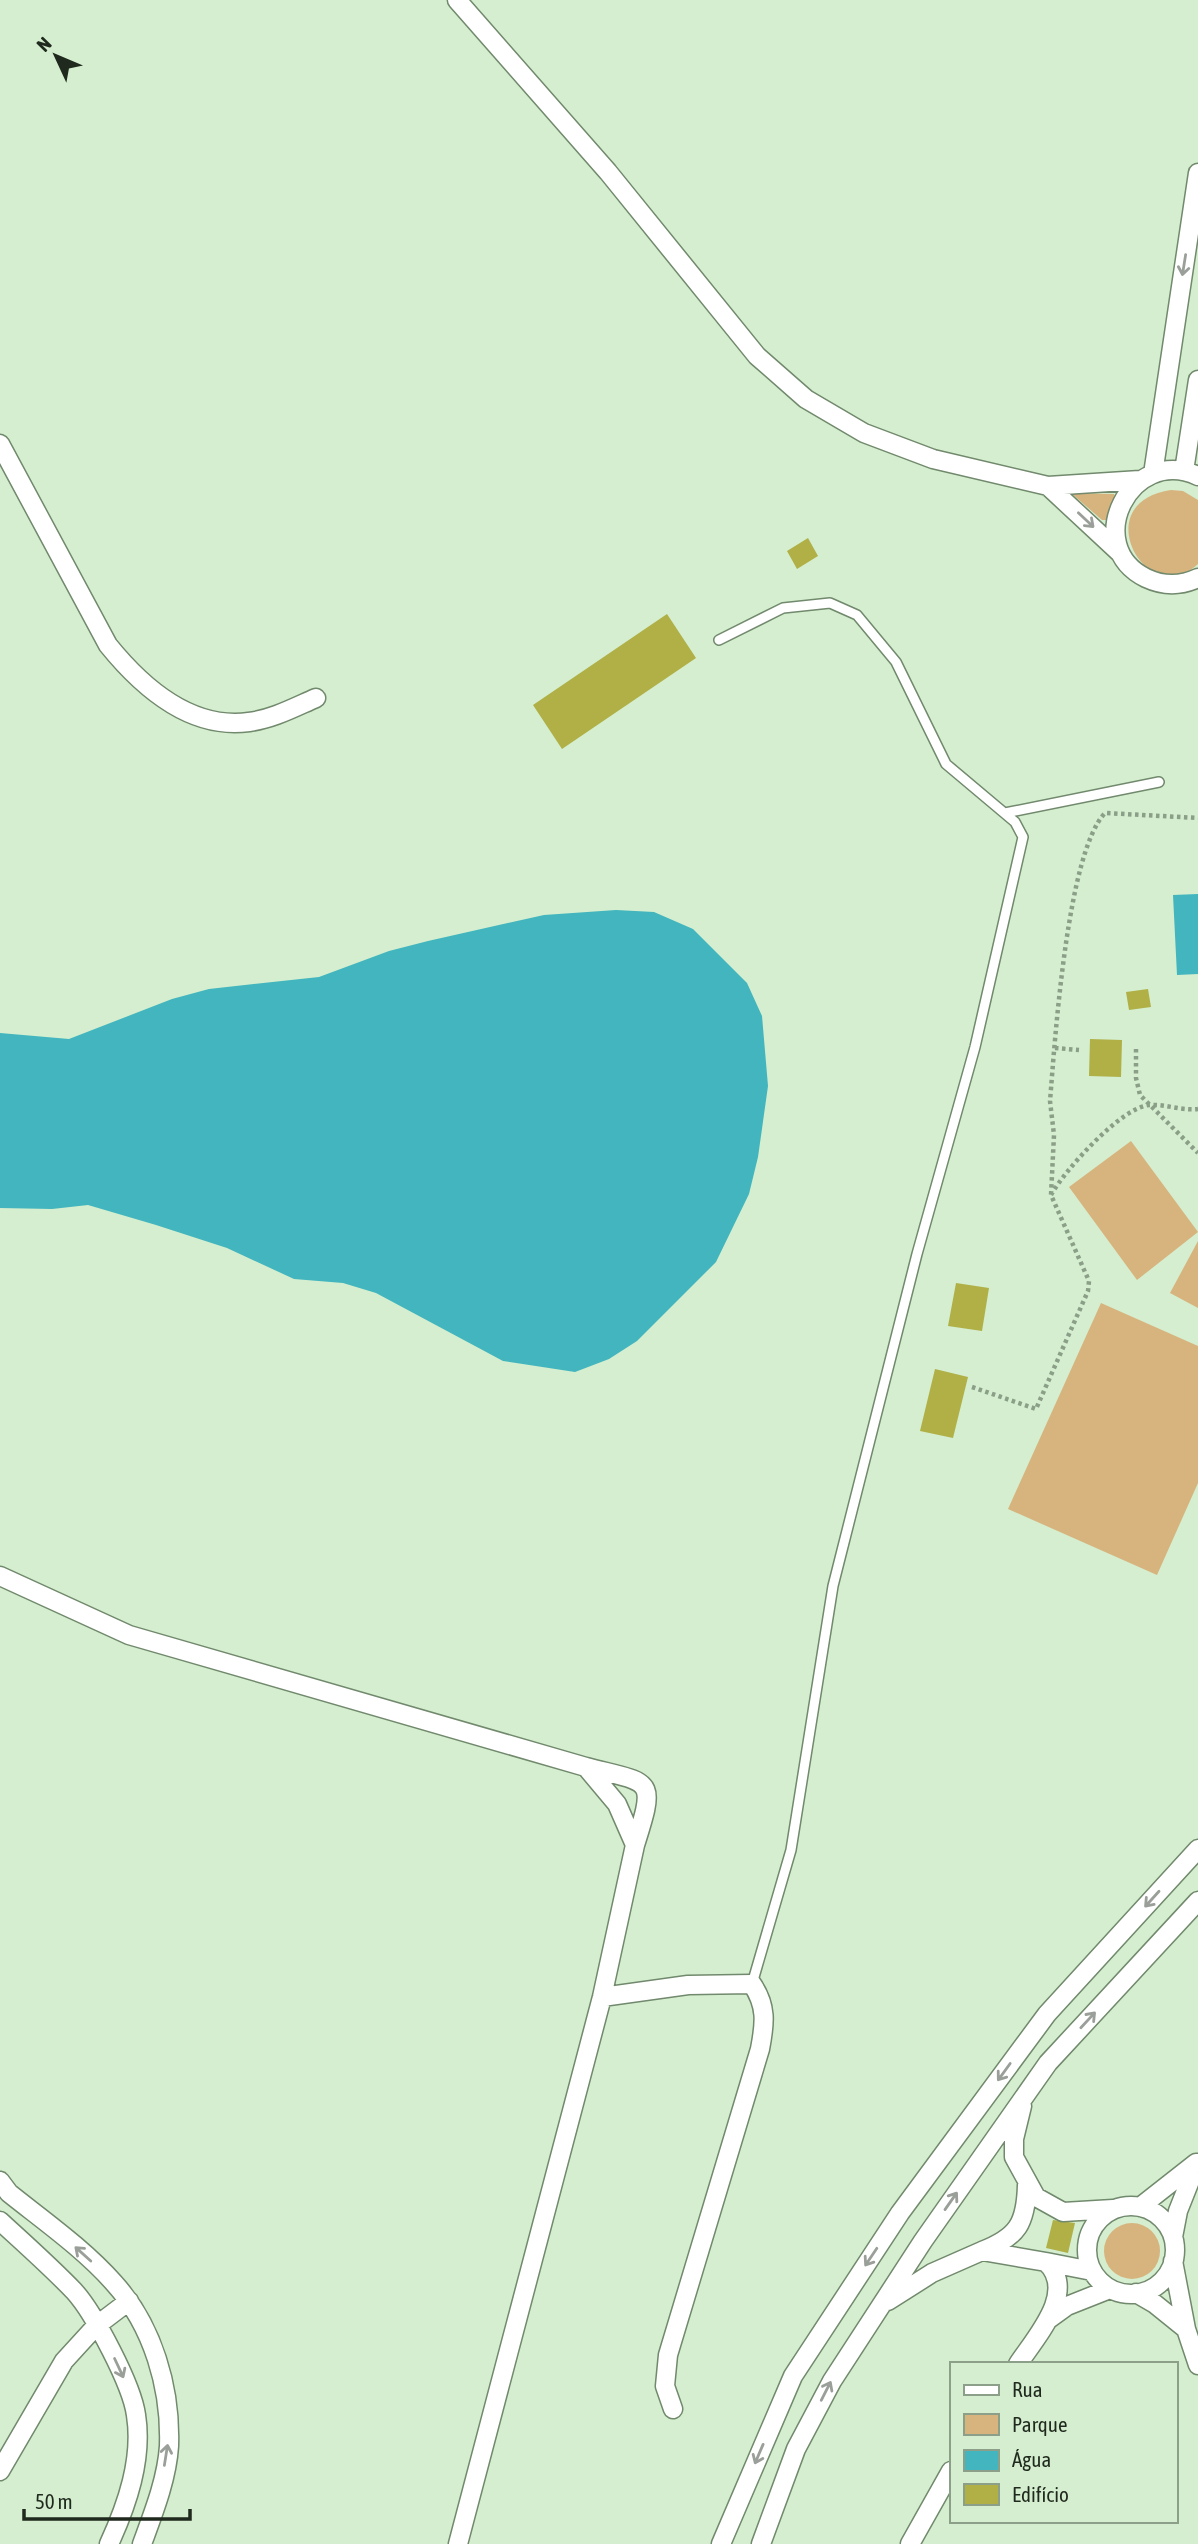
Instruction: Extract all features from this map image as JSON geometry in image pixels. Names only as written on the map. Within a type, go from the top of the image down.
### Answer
[{"type":"street","points":[[457,0],[608,172],[757,356],[779,377],[830,415],[894,445],[933,459],[1048,486],[1147,477],[1167,470],[1191,474],[1198,380]]},
{"type":"street","points":[[1121,555],[1116,528],[1117,515],[1122,501],[1147,477],[1198,173]]},
{"type":"street","points":[[0,444],[108,645],[127,668],[159,697],[201,717],[233,724],[279,714],[316,698]]},
{"type":"street","points":[[1048,486],[1142,576],[1155,582],[1182,584],[1197,579]]},
{"type":"street","points":[[0,1576],[129,1635],[633,1779],[646,1787],[649,1794],[646,1810],[635,1845],[602,1997],[458,2544]]},
{"type":"street","points":[[586,1767],[617,1804],[628,1822],[635,1845]]},
{"type":"street","points":[[720,2544],[793,2376],[900,2213],[1047,2014],[1198,1849]]},
{"type":"street","points":[[761,2544],[796,2449],[832,2381],[882,2304],[1048,2063],[1198,1901]]},
{"type":"street","points":[[602,1997],[688,1985],[752,1984],[763,2000],[765,2020],[760,2049],[668,2355],[665,2386],[673,2409]]},
{"type":"street","points":[[1024,2097],[1014,2139],[1014,2157],[1035,2197],[1063,2212],[1140,2207],[1161,2217],[1173,2237]]},
{"type":"street","points":[[1140,2207],[1197,2162]]},
{"type":"street","points":[[1197,2162],[1178,2211],[1173,2237],[1173,2261],[1186,2329],[1198,2365]]},
{"type":"street","points":[[0,2181],[9,2193],[113,2281],[149,2335],[165,2395],[169,2447],[157,2504],[142,2544]]},
{"type":"street","points":[[882,2304],[932,2273],[1001,2244],[1022,2223],[1027,2208],[1027,2185]]},
{"type":"street","points":[[1110,2289],[1092,2271],[1088,2259],[1090,2234],[1096,2223],[1116,2208]]},
{"type":"street","points":[[0,2221],[76,2293],[120,2368],[136,2415],[135,2470],[124,2512],[109,2544]]},
{"type":"street","points":[[982,2251],[1092,2271]]},
{"type":"street","points":[[1136,2293],[1159,2283],[1173,2261]]},
{"type":"street","points":[[1046,2262],[1054,2270],[1058,2284],[1049,2319]]},
{"type":"street","points":[[1019,2362],[1049,2319],[1067,2306],[1110,2289],[1136,2293],[1155,2304],[1186,2329]]},
{"type":"street","points":[[0,2471],[64,2361],[96,2326],[128,2301]]},
{"type":"street","points":[[910,2544],[950,2472]]},
{"type":"lane","points":[[719,640],[783,608],[830,603],[857,615],[896,662],[946,764],[1005,813],[1019,828],[1023,837],[975,1047],[917,1254],[833,1586],[791,1850],[752,1984]]},
{"type":"lane","points":[[1005,813],[1159,782]]},
{"type":"path","points":[[972,1387],[1036,1409],[1088,1291],[1089,1281],[1051,1195],[1054,1135],[1050,1101],[1074,893],[1096,822],[1105,813],[1115,812],[1198,818]]},
{"type":"path","points":[[1055,1048],[1079,1050]]},
{"type":"path","points":[[1136,1049],[1136,1078],[1140,1095],[1198,1153]]},
{"type":"path","points":[[1051,1195],[1058,1182],[1087,1150],[1136,1108],[1150,1105],[1198,1109]]},
{"type":"green space","points":[[1171,490],[1183,491],[1198,500],[1198,564],[1178,575],[1160,574],[1144,565],[1133,550],[1128,531],[1132,513],[1146,499]]},
{"type":"green space","points":[[1071,493],[1114,494],[1117,500],[1108,520],[1102,520]]},
{"type":"green space","points":[[1131,1141],[1198,1232],[1137,1280],[1069,1187]]},
{"type":"green space","points":[[1198,1241],[1198,1308],[1170,1293]]},
{"type":"green space","points":[[1101,1303],[1198,1346],[1198,1483],[1157,1575],[1008,1509]]},
{"type":"green space","points":[[1126,2223],[1138,2223],[1152,2231],[1160,2245],[1158,2262],[1152,2271],[1138,2279],[1126,2279],[1109,2267],[1104,2257],[1104,2245],[1116,2228]]},
{"type":"water","points":[[1198,894],[1198,974],[1177,975],[1173,895]]},
{"type":"water","points":[[616,910],[654,912],[693,929],[747,983],[762,1016],[768,1086],[758,1157],[749,1194],[716,1262],[637,1341],[609,1359],[575,1372],[503,1361],[376,1293],[343,1283],[294,1279],[227,1248],[156,1225],[88,1205],[52,1209],[0,1208],[0,1033],[69,1039],[172,999],[209,989],[319,977],[389,951],[428,941],[544,915]]},
{"type":"building","points":[[808,538],[818,556],[797,569],[787,551]]},
{"type":"building","points":[[667,614],[696,658],[562,749],[533,705]]},
{"type":"building","points":[[1148,989],[1151,1007],[1129,1010],[1126,992]]},
{"type":"building","points":[[1090,1039],[1122,1040],[1121,1077],[1089,1076]]},
{"type":"building","points":[[956,1283],[989,1288],[982,1331],[948,1326]]},
{"type":"building","points":[[935,1369],[968,1377],[953,1438],[920,1431]]},
{"type":"building","points":[[1053,2220],[1075,2223],[1068,2253],[1046,2248]]}]
